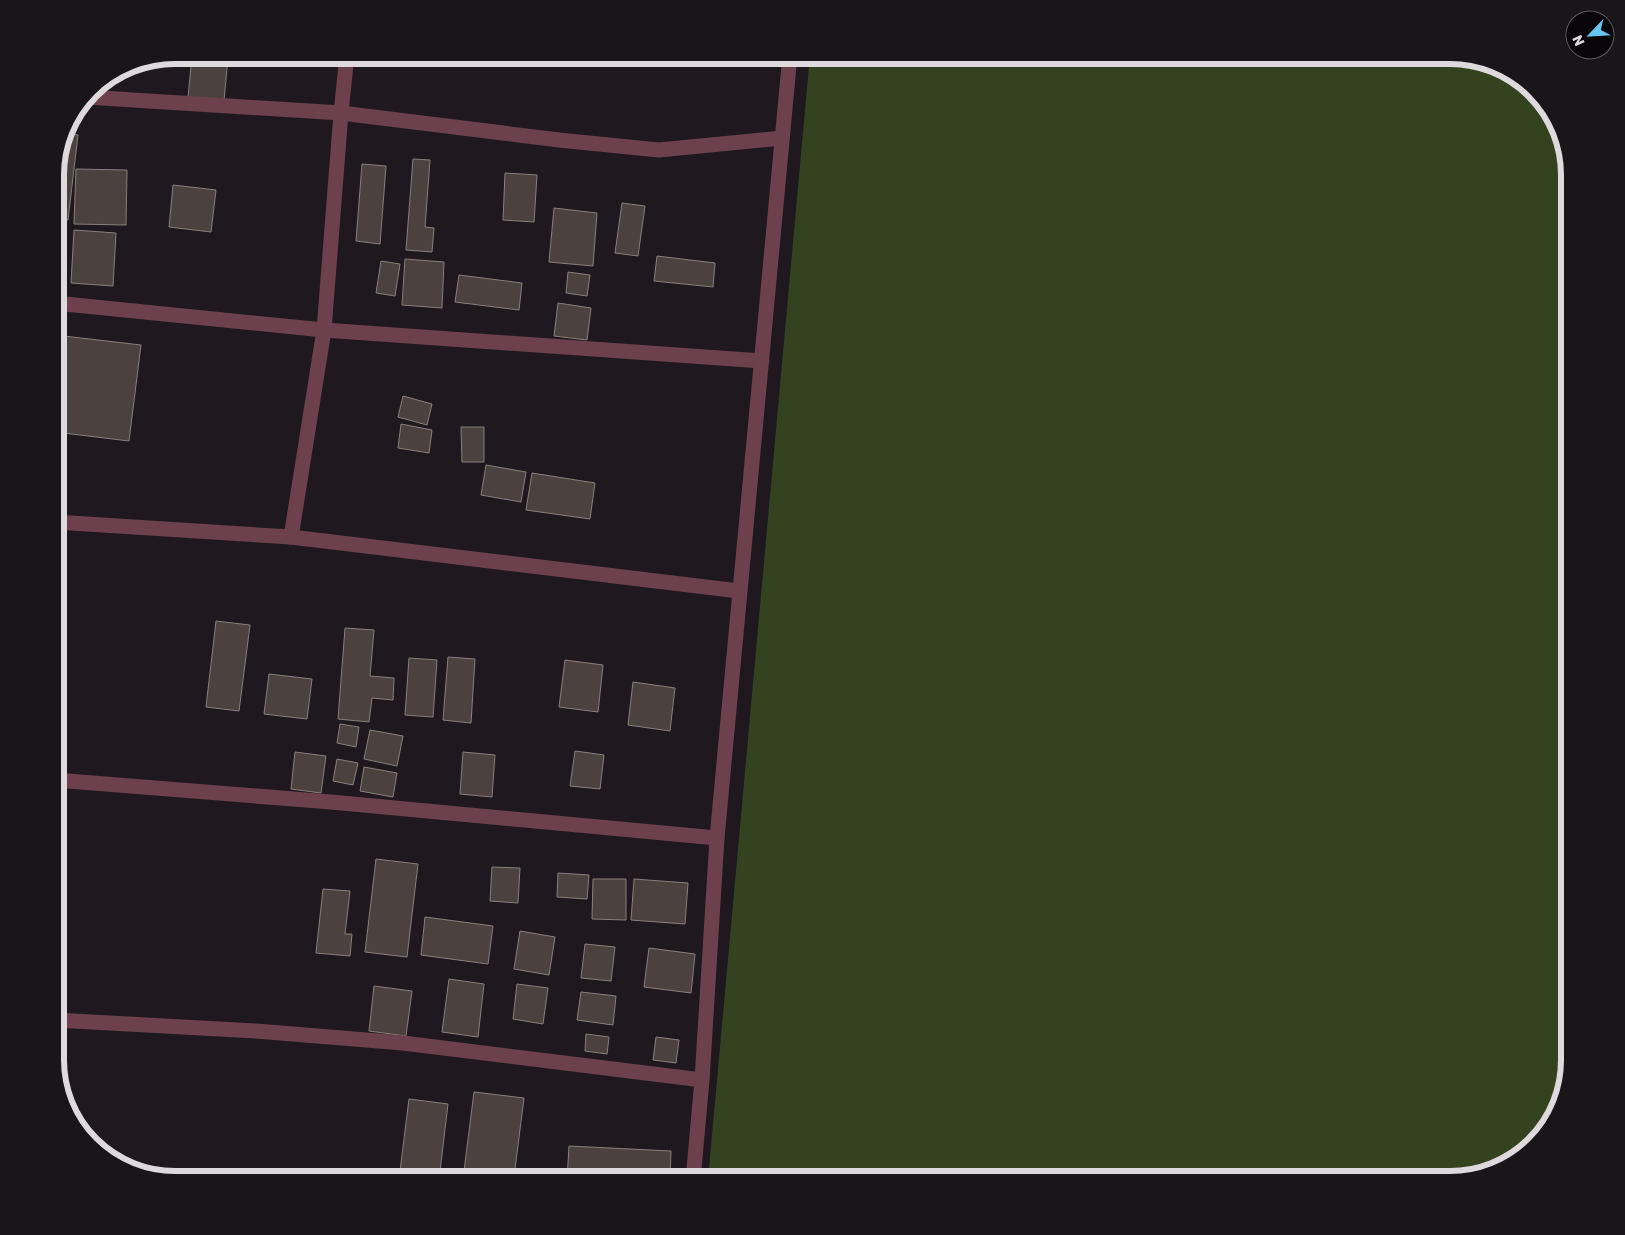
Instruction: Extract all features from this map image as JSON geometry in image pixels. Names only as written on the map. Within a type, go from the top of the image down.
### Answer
[{"type":"street","points":[[291,537],[324,330],[346,64]]},
{"type":"street","points":[[694,1171],[702,1080],[717,838],[789,64]]},
{"type":"street","points":[[94,98],[341,113],[559,140],[659,150],[782,138]]},
{"type":"street","points":[[64,303],[324,330],[762,361]]},
{"type":"street","points":[[64,523],[291,537],[739,591]]},
{"type":"street","points":[[64,781],[331,802],[717,838]]},
{"type":"street","points":[[64,1020],[256,1031],[403,1044],[702,1080]]},
{"type":"green space","points":[[809,64],[1458,64],[1486,70],[1512,82],[1529,96],[1543,113],[1550,126],[1557,146],[1561,175],[1561,1060],[1559,1082],[1555,1096],[1543,1122],[1524,1144],[1499,1160],[1472,1169],[1450,1171],[709,1171]]},
{"type":"building","points":[[191,64],[227,64],[224,101],[188,98]]},
{"type":"building","points":[[71,134],[78,135],[68,220],[64,219],[64,167]]},
{"type":"building","points":[[413,159],[430,160],[425,227],[434,228],[432,252],[406,250]]},
{"type":"building","points":[[362,164],[386,166],[380,244],[356,241]]},
{"type":"building","points":[[76,169],[127,170],[126,225],[74,224]]},
{"type":"building","points":[[505,173],[537,175],[534,222],[503,220]]},
{"type":"building","points":[[173,185],[216,190],[211,232],[169,227]]},
{"type":"building","points":[[622,203],[645,206],[638,256],[615,253]]},
{"type":"building","points":[[554,208],[597,213],[593,266],[549,262]]},
{"type":"building","points":[[74,230],[116,233],[113,286],[71,283]]},
{"type":"building","points":[[657,256],[715,263],[713,287],[654,281]]},
{"type":"building","points":[[405,259],[444,262],[442,308],[402,305]]},
{"type":"building","points":[[381,261],[400,264],[395,296],[376,293]]},
{"type":"building","points":[[568,272],[590,275],[587,296],[566,293]]},
{"type":"building","points":[[459,275],[522,283],[519,310],[455,302]]},
{"type":"building","points":[[558,303],[591,308],[587,340],[554,336]]},
{"type":"building","points":[[64,336],[141,345],[129,441],[64,433]]},
{"type":"building","points":[[403,396],[432,404],[427,425],[398,417]]},
{"type":"building","points":[[401,424],[432,430],[429,453],[398,448]]},
{"type":"building","points":[[461,427],[484,427],[484,462],[462,462]]},
{"type":"building","points":[[486,465],[526,472],[521,502],[481,495]]},
{"type":"building","points":[[532,473],[595,483],[590,519],[526,510]]},
{"type":"building","points":[[216,621],[250,625],[239,711],[206,707]]},
{"type":"building","points":[[345,628],[374,630],[370,676],[394,678],[393,700],[372,698],[369,722],[338,719]]},
{"type":"building","points":[[448,657],[475,659],[471,723],[443,720]]},
{"type":"building","points":[[409,658],[437,660],[433,717],[405,715]]},
{"type":"building","points":[[565,660],[603,665],[598,712],[559,707]]},
{"type":"building","points":[[269,674],[312,679],[307,719],[264,714]]},
{"type":"building","points":[[633,682],[675,688],[670,731],[628,725]]},
{"type":"building","points":[[340,724],[359,727],[356,747],[337,743]]},
{"type":"building","points":[[370,730],[403,736],[397,766],[364,759]]},
{"type":"building","points":[[575,751],[604,755],[600,789],[570,786]]},
{"type":"building","points":[[295,752],[326,756],[321,793],[291,789]]},
{"type":"building","points":[[463,752],[495,755],[492,797],[460,794]]},
{"type":"building","points":[[337,759],[358,763],[353,785],[333,781]]},
{"type":"building","points":[[364,767],[397,773],[393,797],[360,791]]},
{"type":"building","points":[[376,859],[418,864],[407,957],[365,952]]},
{"type":"building","points":[[492,867],[520,868],[518,903],[490,901]]},
{"type":"building","points":[[558,873],[589,875],[587,899],[557,897]]},
{"type":"building","points":[[593,879],[626,879],[626,920],[592,919]]},
{"type":"building","points":[[634,879],[688,883],[685,924],[631,920]]},
{"type":"building","points":[[323,889],[350,891],[345,934],[352,934],[350,956],[316,953]]},
{"type":"building","points":[[425,917],[493,926],[488,964],[421,955]]},
{"type":"building","points":[[520,931],[555,937],[549,975],[514,969]]},
{"type":"building","points":[[585,944],[615,947],[611,981],[581,978]]},
{"type":"building","points":[[649,948],[695,954],[691,993],[644,987]]},
{"type":"building","points":[[449,979],[484,984],[478,1037],[442,1032]]},
{"type":"building","points":[[517,984],[548,988],[543,1024],[513,1019]]},
{"type":"building","points":[[374,986],[412,991],[406,1036],[369,1031]]},
{"type":"building","points":[[581,992],[616,996],[613,1025],[577,1020]]},
{"type":"building","points":[[586,1034],[609,1037],[607,1054],[585,1051]]},
{"type":"building","points":[[656,1037],[679,1040],[676,1063],[653,1060]]},
{"type":"building","points":[[474,1092],[524,1098],[515,1171],[464,1171]]},
{"type":"building","points":[[409,1099],[448,1104],[440,1171],[400,1171]]},
{"type":"building","points":[[569,1146],[671,1151],[670,1171],[568,1171]]}]
